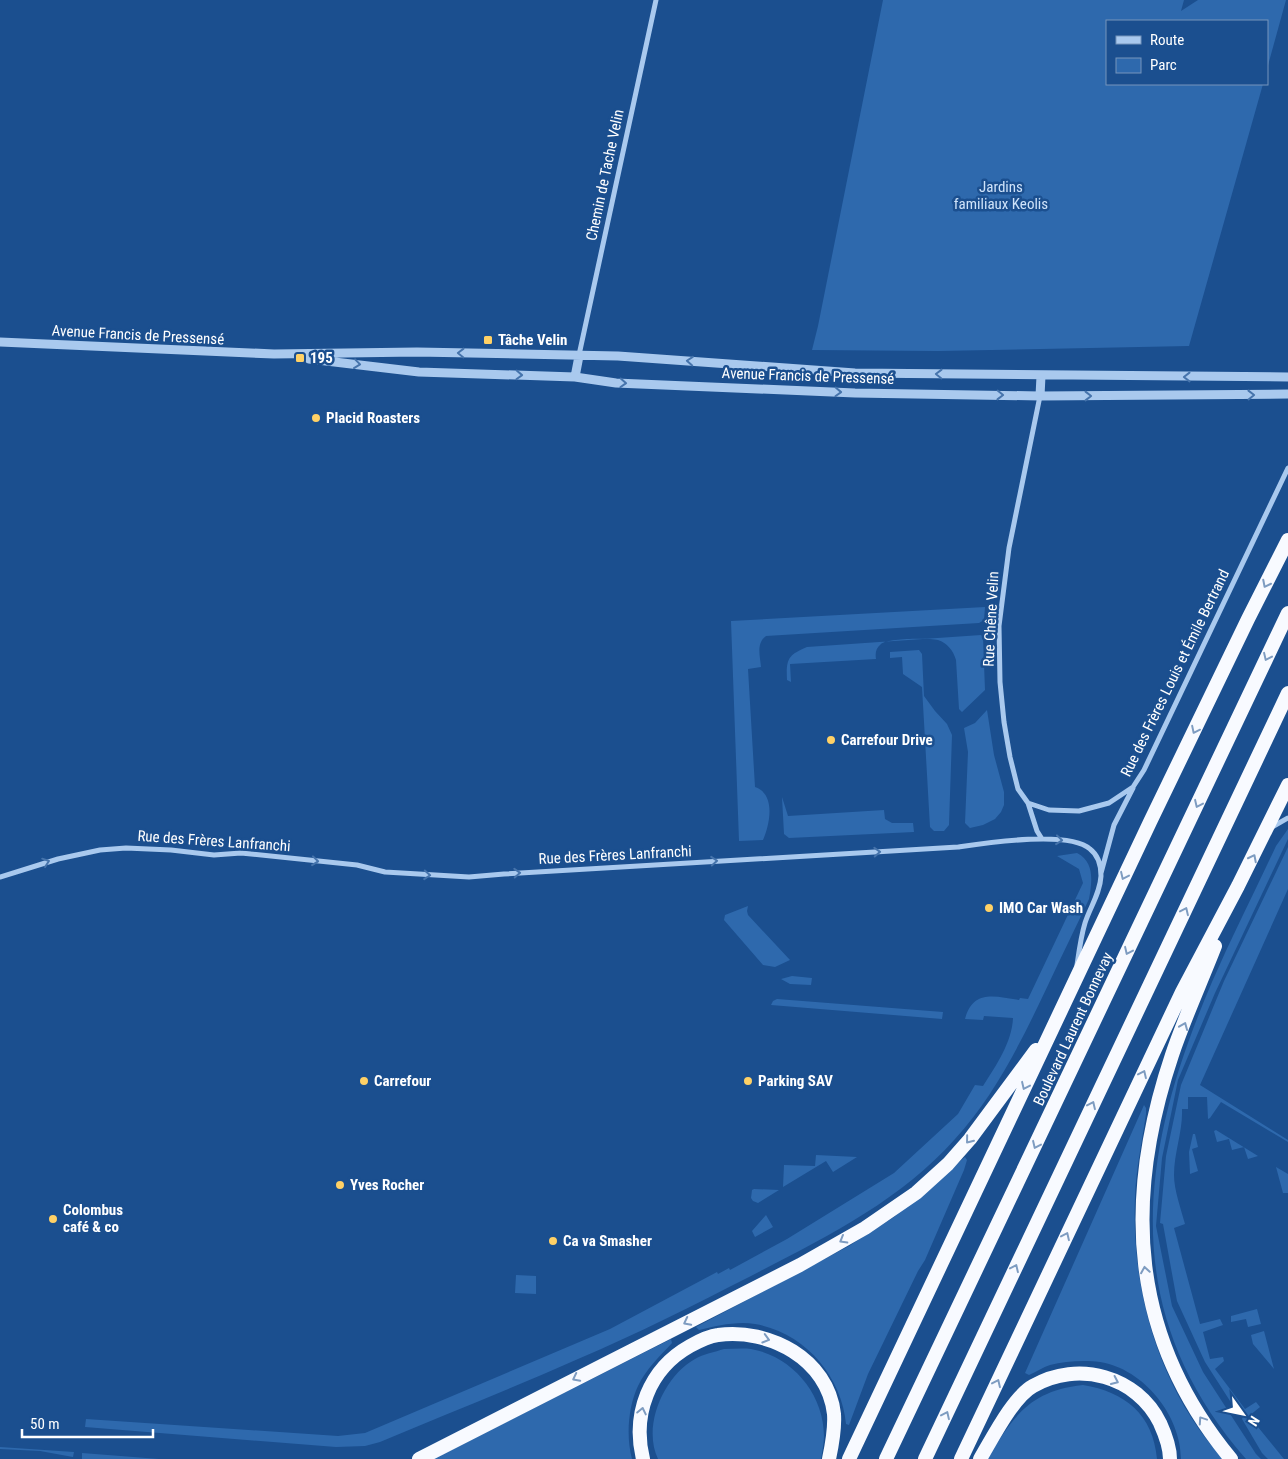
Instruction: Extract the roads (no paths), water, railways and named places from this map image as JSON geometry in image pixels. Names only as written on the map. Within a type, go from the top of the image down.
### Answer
[{"type":"highway","points":[[849,1459],[1243,628],[1288,540]]},
{"type":"highway","name":"Boulevard Laurent Bonnevay","points":[[886,1459],[1288,613]]},
{"type":"highway","points":[[925,1459],[1288,693]]},
{"type":"highway","points":[[961,1459],[1182,992],[1267,830],[1288,785]]},
{"type":"highway","points":[[1231,1459],[1201,1419],[1186,1394],[1164,1346],[1154,1318],[1143,1258],[1142,1196],[1146,1158],[1156,1107],[1172,1054],[1238,886]]},
{"type":"highway","points":[[419,1459],[800,1265],[865,1228],[916,1193],[948,1164],[970,1139],[1056,1022]]},
{"type":"highway","points":[[643,1459],[639,1444],[640,1420],[644,1400],[653,1380],[665,1365],[699,1341],[717,1335],[741,1334],[764,1338],[787,1346],[802,1356],[814,1369],[827,1390],[834,1414],[832,1446],[829,1459]]},
{"type":"highway","points":[[980,1459],[1014,1404],[1027,1390],[1051,1378],[1067,1374],[1085,1373],[1110,1378],[1129,1387],[1146,1401],[1165,1433],[1170,1459]]},
{"type":"street","name":"Chemin de Tache Velin","points":[[579,356],[656,0]]},
{"type":"street","name":"Avenue Francis de Pressensé","points":[[0,342],[274,354],[418,352],[618,356],[855,373],[1288,377]]},
{"type":"street","name":"Avenue Francis de Pressensé","points":[[274,354],[419,372],[575,377],[625,383],[855,392],[1040,396],[1288,394]]},
{"type":"street","points":[[575,377],[579,356]]},
{"type":"street","points":[[1040,396],[1041,376]]},
{"type":"street","name":"Rue Chêne Velin","points":[[1040,396],[1009,548],[1000,626],[1000,682],[1004,722],[1018,789],[1028,803],[1037,832],[1042,839]]},
{"type":"street","name":"Rue des Frères Louis et Émile Bertrand","points":[[1028,803],[1049,810],[1079,811],[1109,803],[1133,787],[1144,770],[1288,468]]},
{"type":"street","points":[[1072,987],[1085,922],[1095,901],[1114,825],[1133,787]]},
{"type":"street","points":[[1267,830],[1288,818]]},
{"type":"street","name":"Rue des Frères Lanfranchi","points":[[0,877],[58,858],[100,850],[126,848],[171,850],[214,855],[241,853],[357,865],[385,872],[469,878],[514,873],[958,848],[993,842],[1042,839],[1077,842],[1089,848],[1098,858],[1101,874]]},
{"type":"place","name":"Tâche Velin","points":[[488,340]]},
{"type":"place","name":"195","points":[[300,358]]},
{"type":"place","name":"Placid Roasters","points":[[316,418]]},
{"type":"place","name":"Carrefour Drive","points":[[831,740]]},
{"type":"place","name":"IMO Car Wash","points":[[989,908]]},
{"type":"place","name":"Carrefour","points":[[364,1081]]},
{"type":"place","name":"Parking SAV","points":[[748,1081]]},
{"type":"place","name":"Yves Rocher","points":[[340,1185]]},
{"type":"place","name":"Colombus café & co","points":[[53,1219]]},
{"type":"place","name":"Ca va Smasher","points":[[553,1241]]},
{"type":"park label","name":"Jardins familiaux Keolis","points":[[1001,196]]}]
